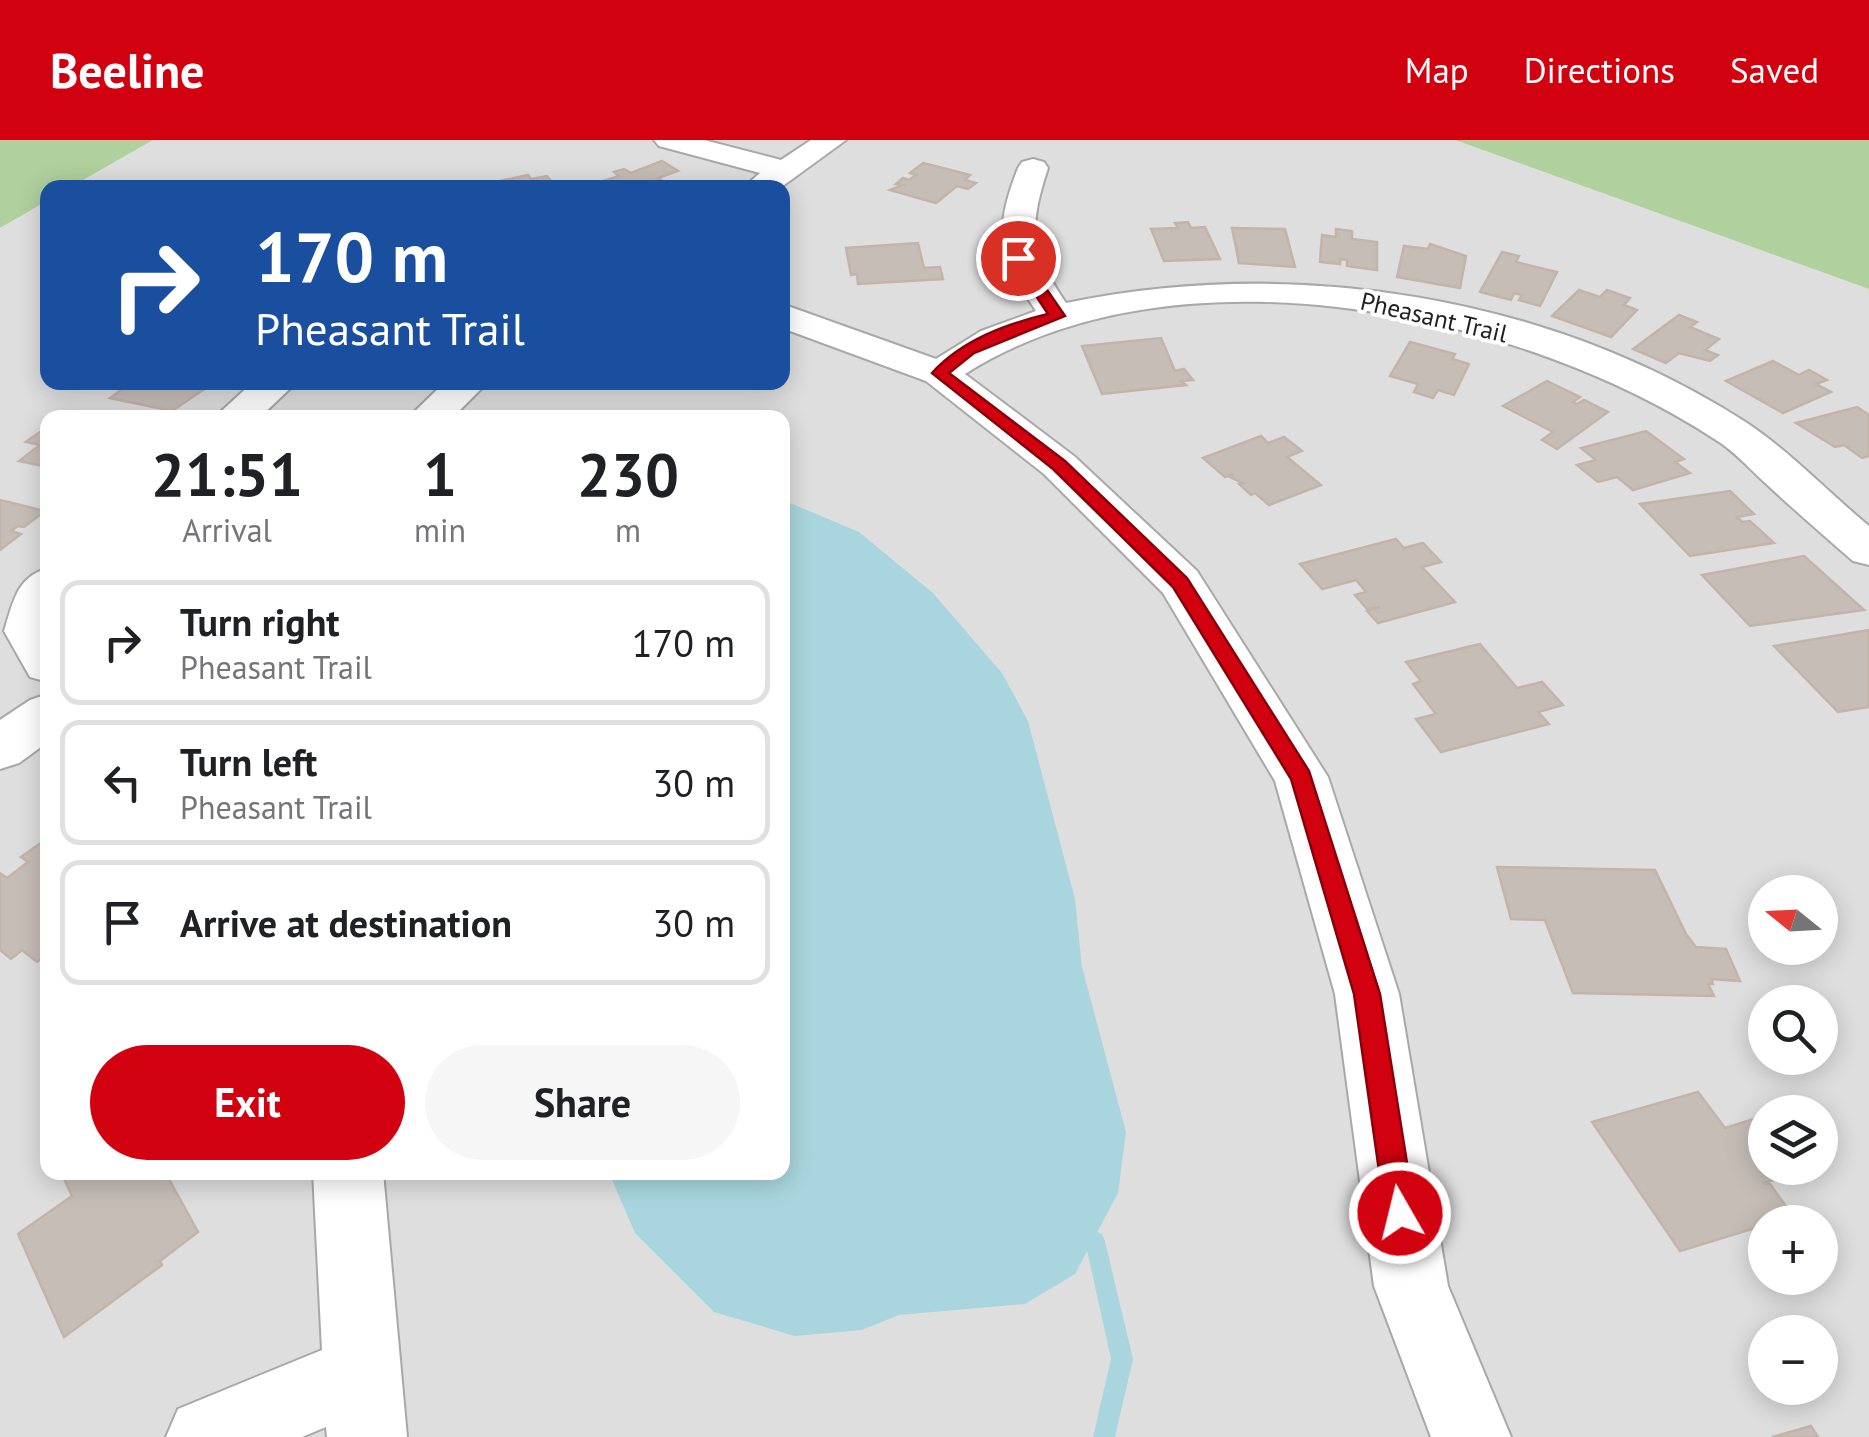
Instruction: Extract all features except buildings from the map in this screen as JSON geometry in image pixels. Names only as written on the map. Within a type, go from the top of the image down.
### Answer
[{"type":"street","points":[[669,140],[810,151]]},
{"type":"street","points":[[769,180],[810,151]]},
{"type":"street","points":[[1032,168],[1016,212],[1018,258],[1058,316]]},
{"type":"street","name":"Pheasant Trail","points":[[940,373],[968,349],[1026,324],[1125,300],[1252,291],[1358,299],[1494,326],[1632,380],[1734,433],[1869,550]]},
{"type":"street","points":[[790,318],[940,373],[1059,465],[1180,582],[1302,778],[1367,994],[1410,1286],[1471,1437]]},
{"type":"street","points":[[244,410],[268,390]]},
{"type":"street","points":[[437,410],[460,390]]},
{"type":"street","points":[[40,592],[28,631],[40,651]]},
{"type":"street","points":[[0,748],[40,720]]},
{"type":"street","points":[[206,1437],[364,1405],[349,1180]]},
{"type":"shaded area","points":[[153,140],[1455,140],[1869,289],[1869,1437],[0,1437],[0,228],[40,205],[40,390],[790,390],[790,180],[83,180]]},
{"type":"green space","points":[[0,140],[153,140],[83,180],[40,180],[40,205],[0,228]]},
{"type":"green space","points":[[1455,140],[1869,140],[1869,289]]},
{"type":"water","points":[[790,503],[859,532],[933,593],[1002,673],[1028,721],[1075,899],[1082,967],[1126,1132],[1118,1193],[1075,1274],[1025,1304],[899,1315],[862,1330],[795,1336],[714,1312],[635,1233],[612,1180],[790,1180]]},
{"type":"waterway","points":[[1095,1241],[1122,1359],[1104,1437]]},
{"type":"route","points":[[1018,258],[1058,316],[1026,324],[968,349],[940,373],[1059,465],[1180,582],[1302,778],[1367,994],[1400,1213]]}]
